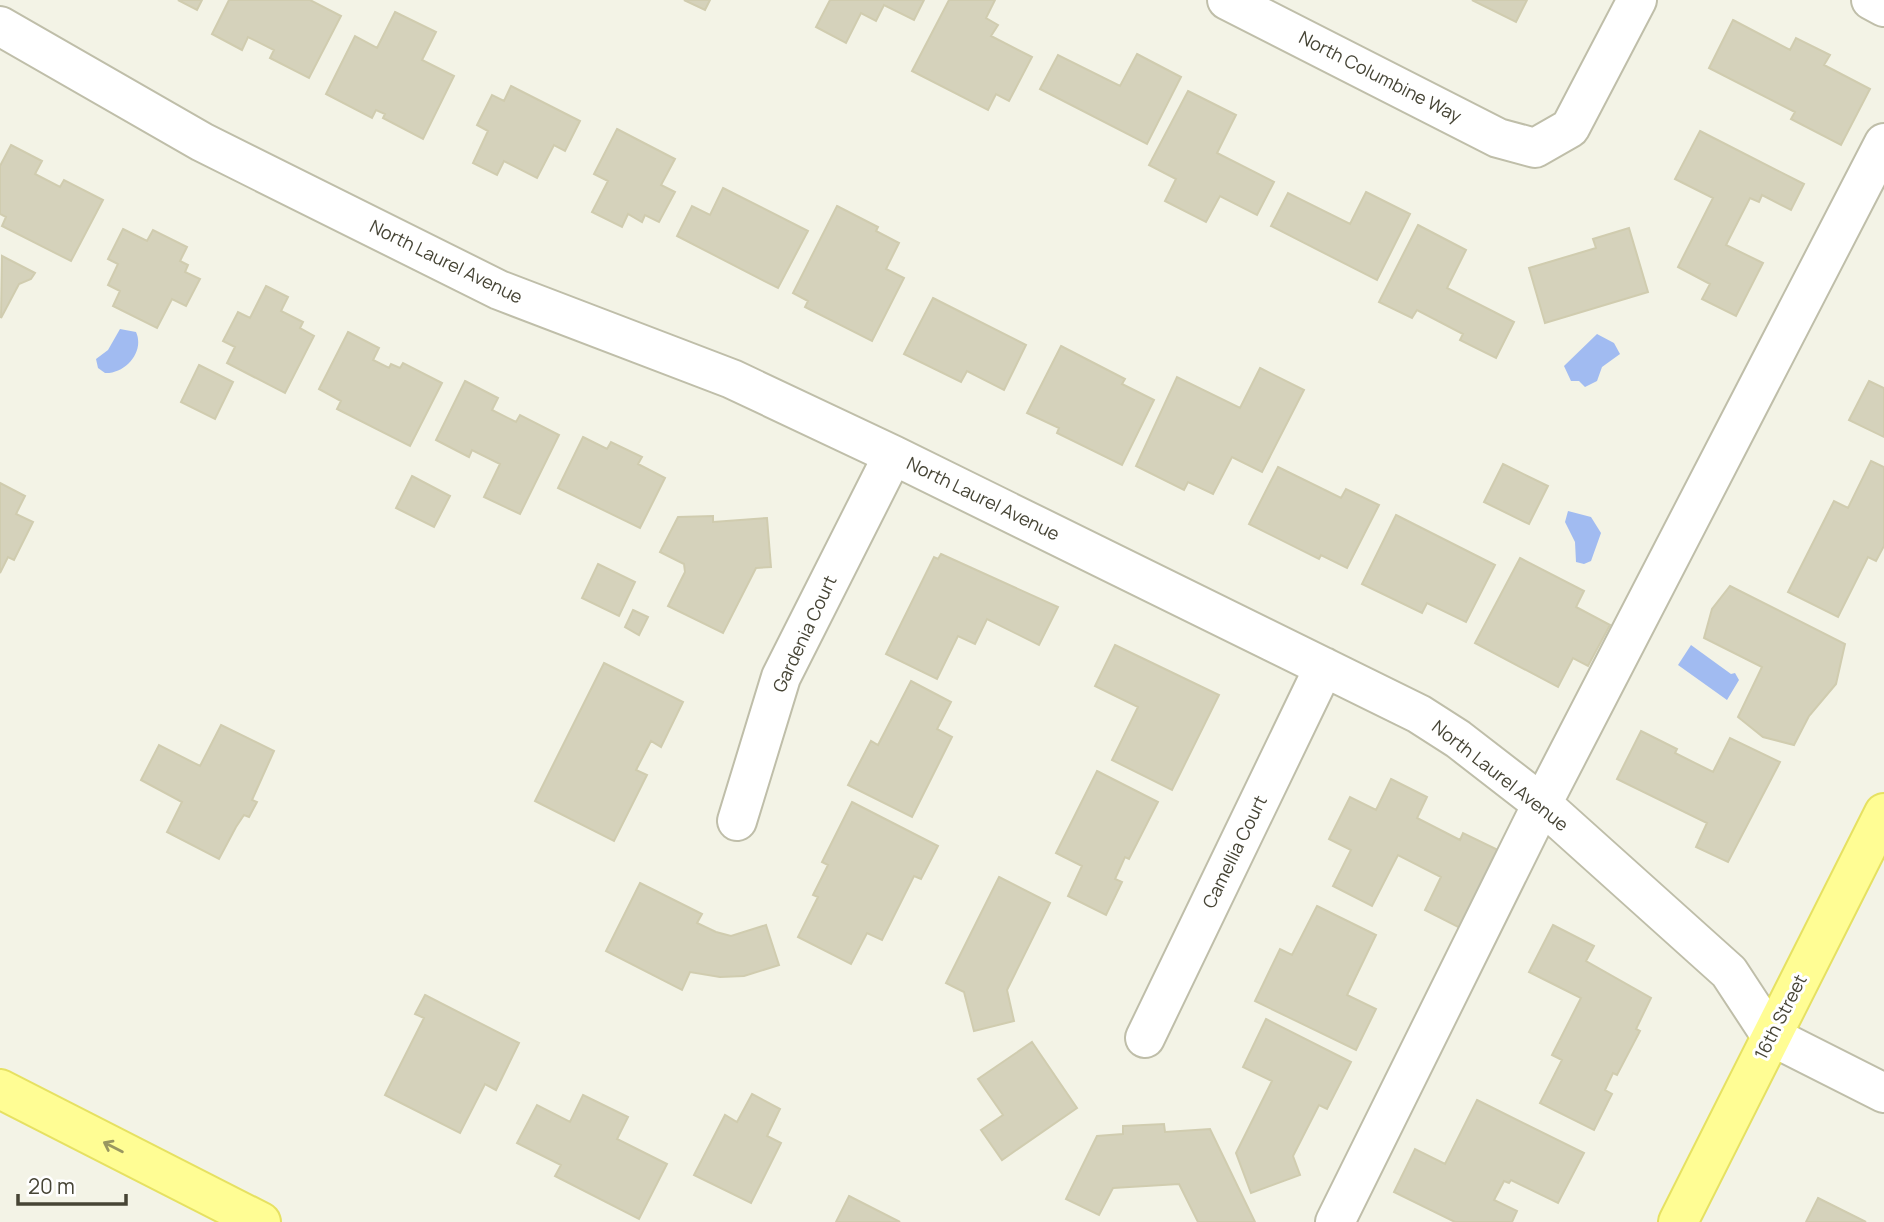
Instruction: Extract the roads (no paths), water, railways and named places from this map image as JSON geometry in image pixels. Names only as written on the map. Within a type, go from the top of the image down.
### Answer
[{"type":"main road","name":"16th Street","points":[[1678,1222],[1884,813]]},
{"type":"main road","points":[[0,1089],[261,1222]]},
{"type":"street","name":"North Columbine Way","points":[[1227,0],[1498,138],[1535,148],[1570,128],[1637,0]]},
{"type":"street","points":[[1871,0],[1884,7]]},
{"type":"street","name":"North Laurel Avenue","points":[[0,26],[202,142],[499,290],[732,379],[1400,704],[1458,739],[1542,804],[1729,972],[1771,1036],[1884,1093]]},
{"type":"street","points":[[1335,1222],[1542,804],[1884,143]]},
{"type":"street","name":"Gardenia Court","points":[[737,821],[781,677],[893,455]]},
{"type":"street","name":"Camellia Court","points":[[1145,1038],[1324,667]]},
{"type":"water","points":[[120,329],[136,332],[138,347],[126,366],[105,373],[98,368],[96,359],[108,350]]},
{"type":"water","points":[[1597,334],[1614,343],[1620,354],[1602,367],[1597,381],[1585,387],[1579,381],[1571,381],[1564,366]]},
{"type":"water","points":[[1568,511],[1591,517],[1601,533],[1591,561],[1584,564],[1576,562],[1575,542],[1565,522]]},
{"type":"water","points":[[1691,645],[1731,674],[1735,673],[1739,680],[1727,700],[1678,665]]}]
